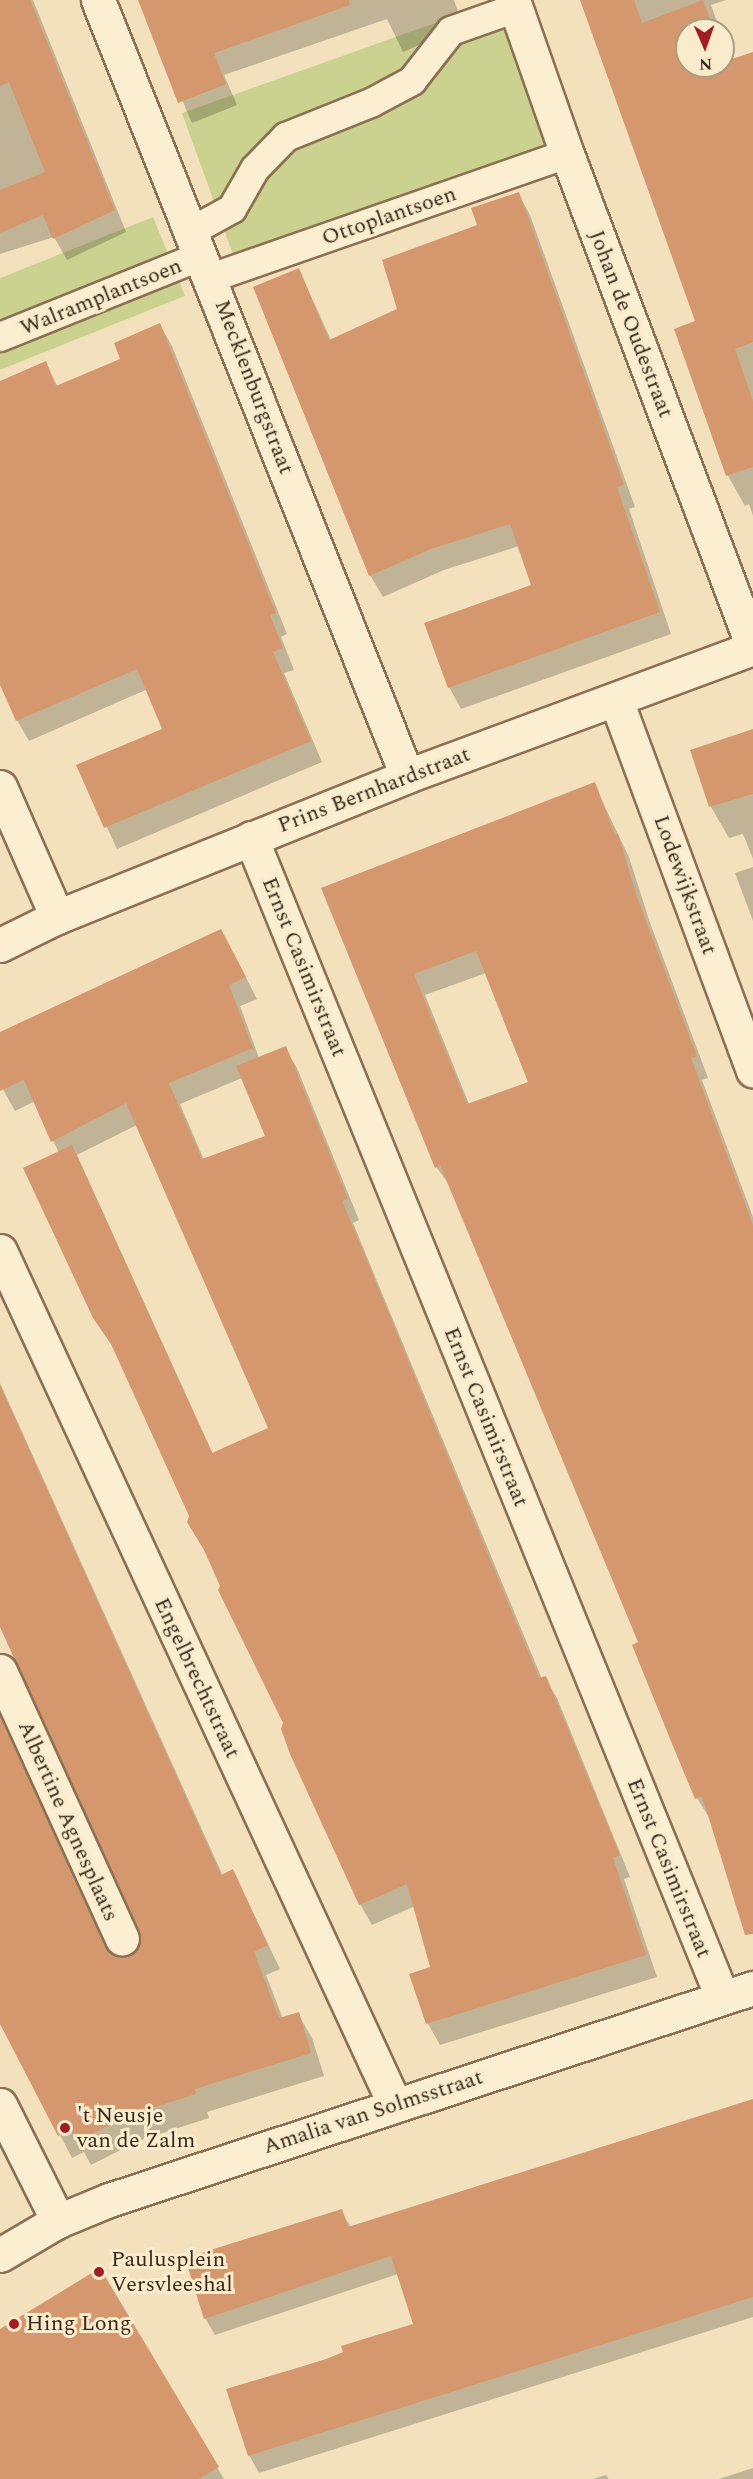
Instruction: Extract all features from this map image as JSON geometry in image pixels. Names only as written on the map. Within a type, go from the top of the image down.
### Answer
[{"type":"street","name":"Mecklenburgstraat","points":[[98,0],[202,255],[407,776]]},
{"type":"street","points":[[202,255],[255,169],[286,137],[392,92],[412,81],[451,31],[515,4]]},
{"type":"street","name":"Johan de Oudestraat","points":[[515,4],[567,154],[753,648]]},
{"type":"street","name":"Ottoplantsoen","points":[[202,255],[567,154]]},
{"type":"street","name":"Walramplantsoen","points":[[0,337],[202,255]]},
{"type":"street","name":"Prins Bernhardstraat","points":[[0,945],[57,917],[407,776],[753,648]]},
{"type":"street","name":"Lodewijkstraat","points":[[616,700],[753,1070]]},
{"type":"street","points":[[0,787],[57,917]]},
{"type":"street","name":"Ernst Casimirstraat","points":[[251,838],[722,1997]]},
{"type":"street","name":"Engelbrechtstraat","points":[[0,1251],[395,2105]]},
{"type":"street","name":"Albertine Agnesplaats","points":[[0,1671],[122,1939]]},
{"type":"street","name":"Amalia van Solmsstraat","points":[[0,2255],[58,2221],[109,2200],[753,1988]]},
{"type":"street","points":[[0,2105],[58,2221]]},
{"type":"green space","points":[[494,2],[547,149],[235,260],[182,113]]},
{"type":"green space","points":[[153,217],[185,296],[0,370],[0,278]]},
{"type":"building","points":[[0,0],[30,0],[115,210],[53,239],[43,215],[0,233],[0,190],[45,172],[9,82],[0,86]]},
{"type":"building","points":[[138,0],[349,0],[350,5],[214,53],[226,84],[178,103]]},
{"type":"building","points":[[580,0],[634,0],[642,23],[703,0],[710,18],[675,18],[675,78],[735,78],[735,58],[753,52],[753,342],[735,349],[753,401],[753,467],[726,476],[674,329],[695,321]]},
{"type":"building","points":[[519,192],[624,485],[617,487],[660,612],[448,688],[424,623],[531,585],[510,524],[431,549],[369,576],[253,287],[299,268],[329,340],[397,309],[382,260],[477,225],[471,208]]},
{"type":"building","points":[[160,323],[276,613],[270,615],[283,648],[273,652],[311,741],[104,828],[76,765],[162,729],[137,669],[16,721],[0,685],[0,381],[46,361],[56,386],[120,359],[114,343]]},
{"type":"building","points":[[753,729],[753,794],[709,807],[690,750]]},
{"type":"building","points":[[595,782],[615,835],[618,834],[637,897],[697,1056],[691,1058],[753,1225],[753,1934],[745,1935],[702,1796],[695,1799],[632,1645],[638,1642],[440,1165],[435,1168],[321,888]],"holes":[[[476,951],[528,1082],[467,1104],[414,974]]]},
{"type":"building","points":[[221,929],[246,977],[229,985],[253,1048],[169,1083],[202,1159],[265,1136],[236,1066],[286,1046],[348,1199],[342,1201],[539,1678],[546,1676],[620,1855],[613,1858],[646,1955],[426,2024],[409,1974],[430,1967],[407,1884],[359,1905],[290,1754],[281,1729],[283,1723],[218,1590],[220,1586],[204,1550],[187,1522],[189,1516],[111,1344],[93,1318],[23,1168],[72,1145],[212,1453],[268,1428],[126,1103],[51,1142],[24,1080],[0,1091],[0,1032]]},
{"type":"building","points":[[0,1385],[221,1875],[233,1869],[268,1945],[254,1952],[279,2018],[299,2012],[311,2053],[195,2089],[196,2094],[124,2117],[77,2142],[70,2129],[58,2136],[0,2024],[0,1716],[105,1947],[120,1958],[129,1956],[141,1940],[0,1627]]},
{"type":"building","points":[[753,2099],[753,2297],[248,2456],[226,2389],[324,2360],[343,2352],[341,2346],[413,2324],[391,2256],[204,2319],[185,2258],[342,2209],[348,2227]]},
{"type":"building","points":[[100,2268],[219,2467],[199,2479],[0,2479],[0,2329]]},
{"type":"place","name":"'t Neusje van de Zalm","points":[[65,2128]]},
{"type":"place","name":"Paulusplein Versvleeshal","points":[[99,2272]]},
{"type":"place","name":"Hing Long","points":[[14,2324]]}]
